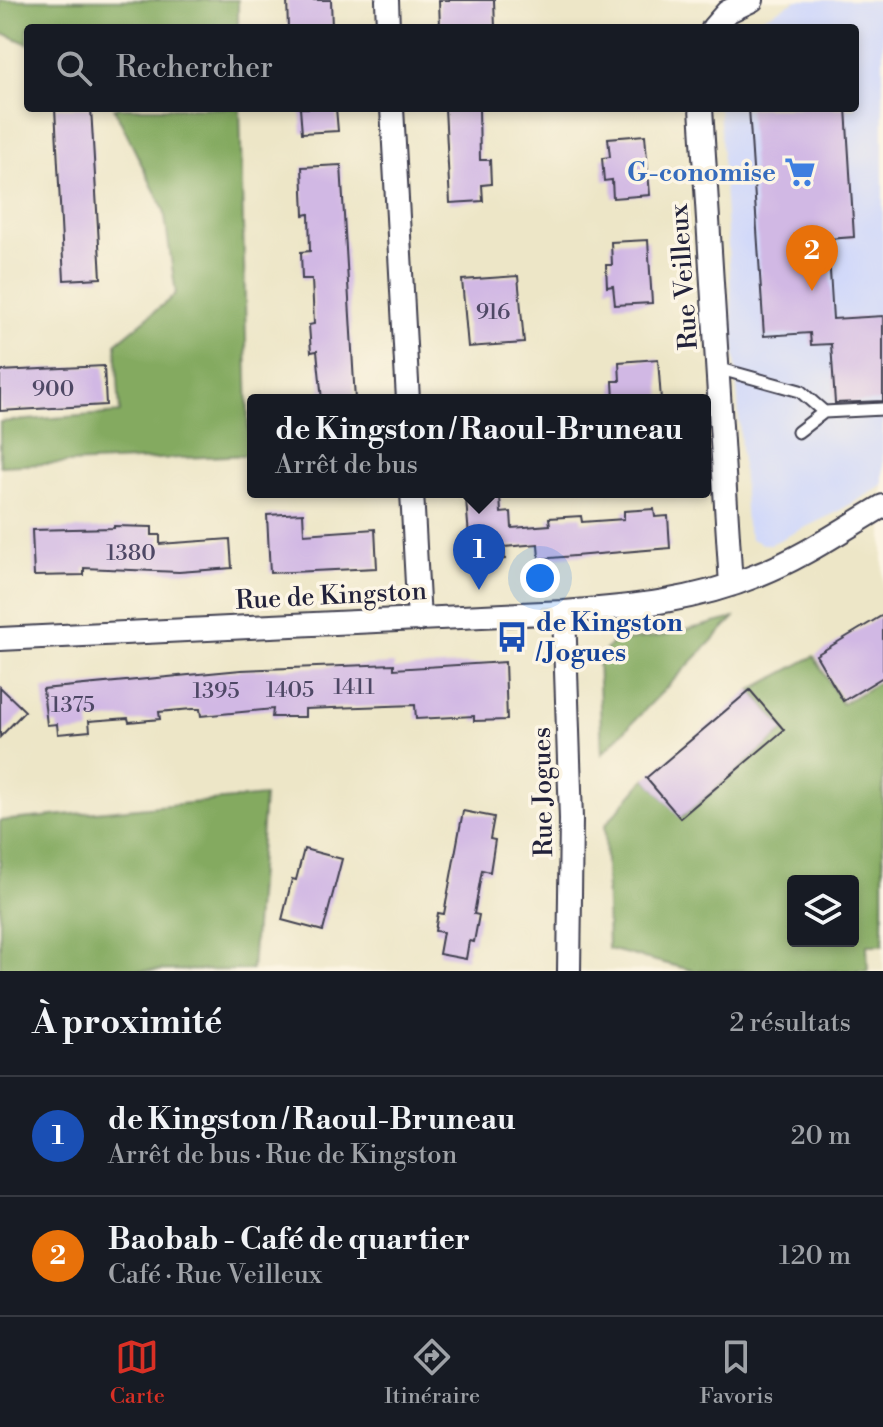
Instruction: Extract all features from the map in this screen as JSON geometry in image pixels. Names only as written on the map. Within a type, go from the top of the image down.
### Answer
[{"type":"street","points":[[387,0],[388,24]]},
{"type":"street","points":[[716,24],[727,12],[752,0]]},
{"type":"street","points":[[392,112],[408,394]]},
{"type":"street","name":"Rue Veilleux","points":[[701,112],[731,585]]},
{"type":"street","points":[[412,498],[419,620]]},
{"type":"street","name":"Rue de Kingston","points":[[0,639],[419,620],[651,605],[731,585],[789,561],[883,506]]},
{"type":"street","name":"Rue Jogues","points":[[564,612],[571,819],[569,971]]},
{"type":"lane","points":[[717,368],[800,391],[824,412]]},
{"type":"lane","points":[[798,432],[824,412],[883,409]]},
{"type":"shaded area","points":[[797,0],[883,0],[883,486],[771,544],[751,539],[746,525],[719,112],[859,112],[859,24],[750,24]]},
{"type":"green space","points":[[0,0],[238,0],[238,24],[24,24],[24,42],[0,34]]},
{"type":"green space","points":[[116,112],[240,112],[247,455],[0,466],[0,422],[120,413],[116,343],[176,294],[164,210]]},
{"type":"green space","points":[[734,618],[602,754],[598,659],[613,642],[662,636]]},
{"type":"green space","points":[[814,656],[842,704],[883,680],[883,945],[867,945],[868,971],[695,971],[608,949],[605,825],[646,778],[681,818],[785,730],[751,690]]},
{"type":"green space","points":[[264,796],[252,970],[0,971],[0,821]]},
{"type":"building","points":[[287,0],[331,0],[332,24],[288,24]]},
{"type":"building","points":[[439,0],[494,0],[495,24],[440,24]]},
{"type":"building","points":[[55,112],[91,112],[101,278],[64,280]]},
{"type":"building","points":[[300,112],[336,112],[338,131],[302,133]]},
{"type":"building","points":[[445,112],[479,112],[480,160],[490,160],[491,184],[482,185],[483,201],[450,203]]},
{"type":"building","points":[[749,112],[846,112],[854,237],[828,239],[833,319],[883,316],[883,401],[835,403],[831,344],[811,345],[810,333],[764,336]]},
{"type":"building","points":[[645,135],[650,195],[613,198],[612,180],[604,181],[602,158],[610,157],[608,138]]},
{"type":"building","points":[[341,165],[355,394],[321,394],[317,351],[311,352],[309,325],[314,324],[312,279],[302,279],[301,252],[310,251],[309,214],[304,215],[302,167]]},
{"type":"building","points":[[648,240],[652,303],[615,305],[613,286],[607,287],[606,265],[612,265],[611,242]]},
{"type":"building","points":[[518,276],[524,343],[468,347],[462,280]]},
{"type":"building","points":[[658,359],[661,394],[614,394],[613,381],[620,381],[619,362]]},
{"type":"building","points":[[104,366],[106,405],[0,411],[0,371]]},
{"type":"building","points":[[500,498],[501,513],[511,512],[512,528],[550,525],[549,518],[581,516],[582,522],[624,519],[624,511],[654,509],[655,517],[668,516],[670,548],[539,559],[538,544],[504,547],[505,559],[471,562],[466,499]]},
{"type":"building","points":[[303,513],[304,534],[375,529],[377,568],[270,573],[267,515]]},
{"type":"building","points":[[152,527],[152,535],[160,535],[160,544],[230,539],[232,568],[179,572],[84,568],[84,575],[34,576],[32,530]]},
{"type":"building","points":[[883,615],[883,677],[843,701],[816,655]]},
{"type":"building","points":[[505,662],[507,720],[474,721],[474,716],[416,719],[415,705],[305,709],[305,717],[272,717],[273,709],[201,716],[200,709],[192,709],[159,712],[160,719],[89,721],[90,731],[58,734],[57,724],[47,725],[43,689],[241,670],[394,664],[394,669]]},
{"type":"building","points":[[0,687],[25,711],[0,737]]},
{"type":"building","points":[[750,690],[784,730],[680,818],[646,778]]},
{"type":"building","points":[[463,811],[494,817],[490,839],[495,840],[490,872],[482,870],[474,914],[479,915],[474,942],[469,941],[466,959],[439,954],[443,932],[435,931],[438,913],[444,914]]},
{"type":"building","points":[[304,849],[342,859],[323,931],[282,920],[292,879],[296,880]]},
{"type":"place","name":"G-conomise","points":[[800,172]]},
{"type":"place","name":"Baobab - Café de quartier","points":[[812,291]]},
{"type":"place","name":"de Kingston / Raoul-Bruneau","points":[[479,590]]},
{"type":"place","name":"de Kingston / Jogues","points":[[512,637]]}]
